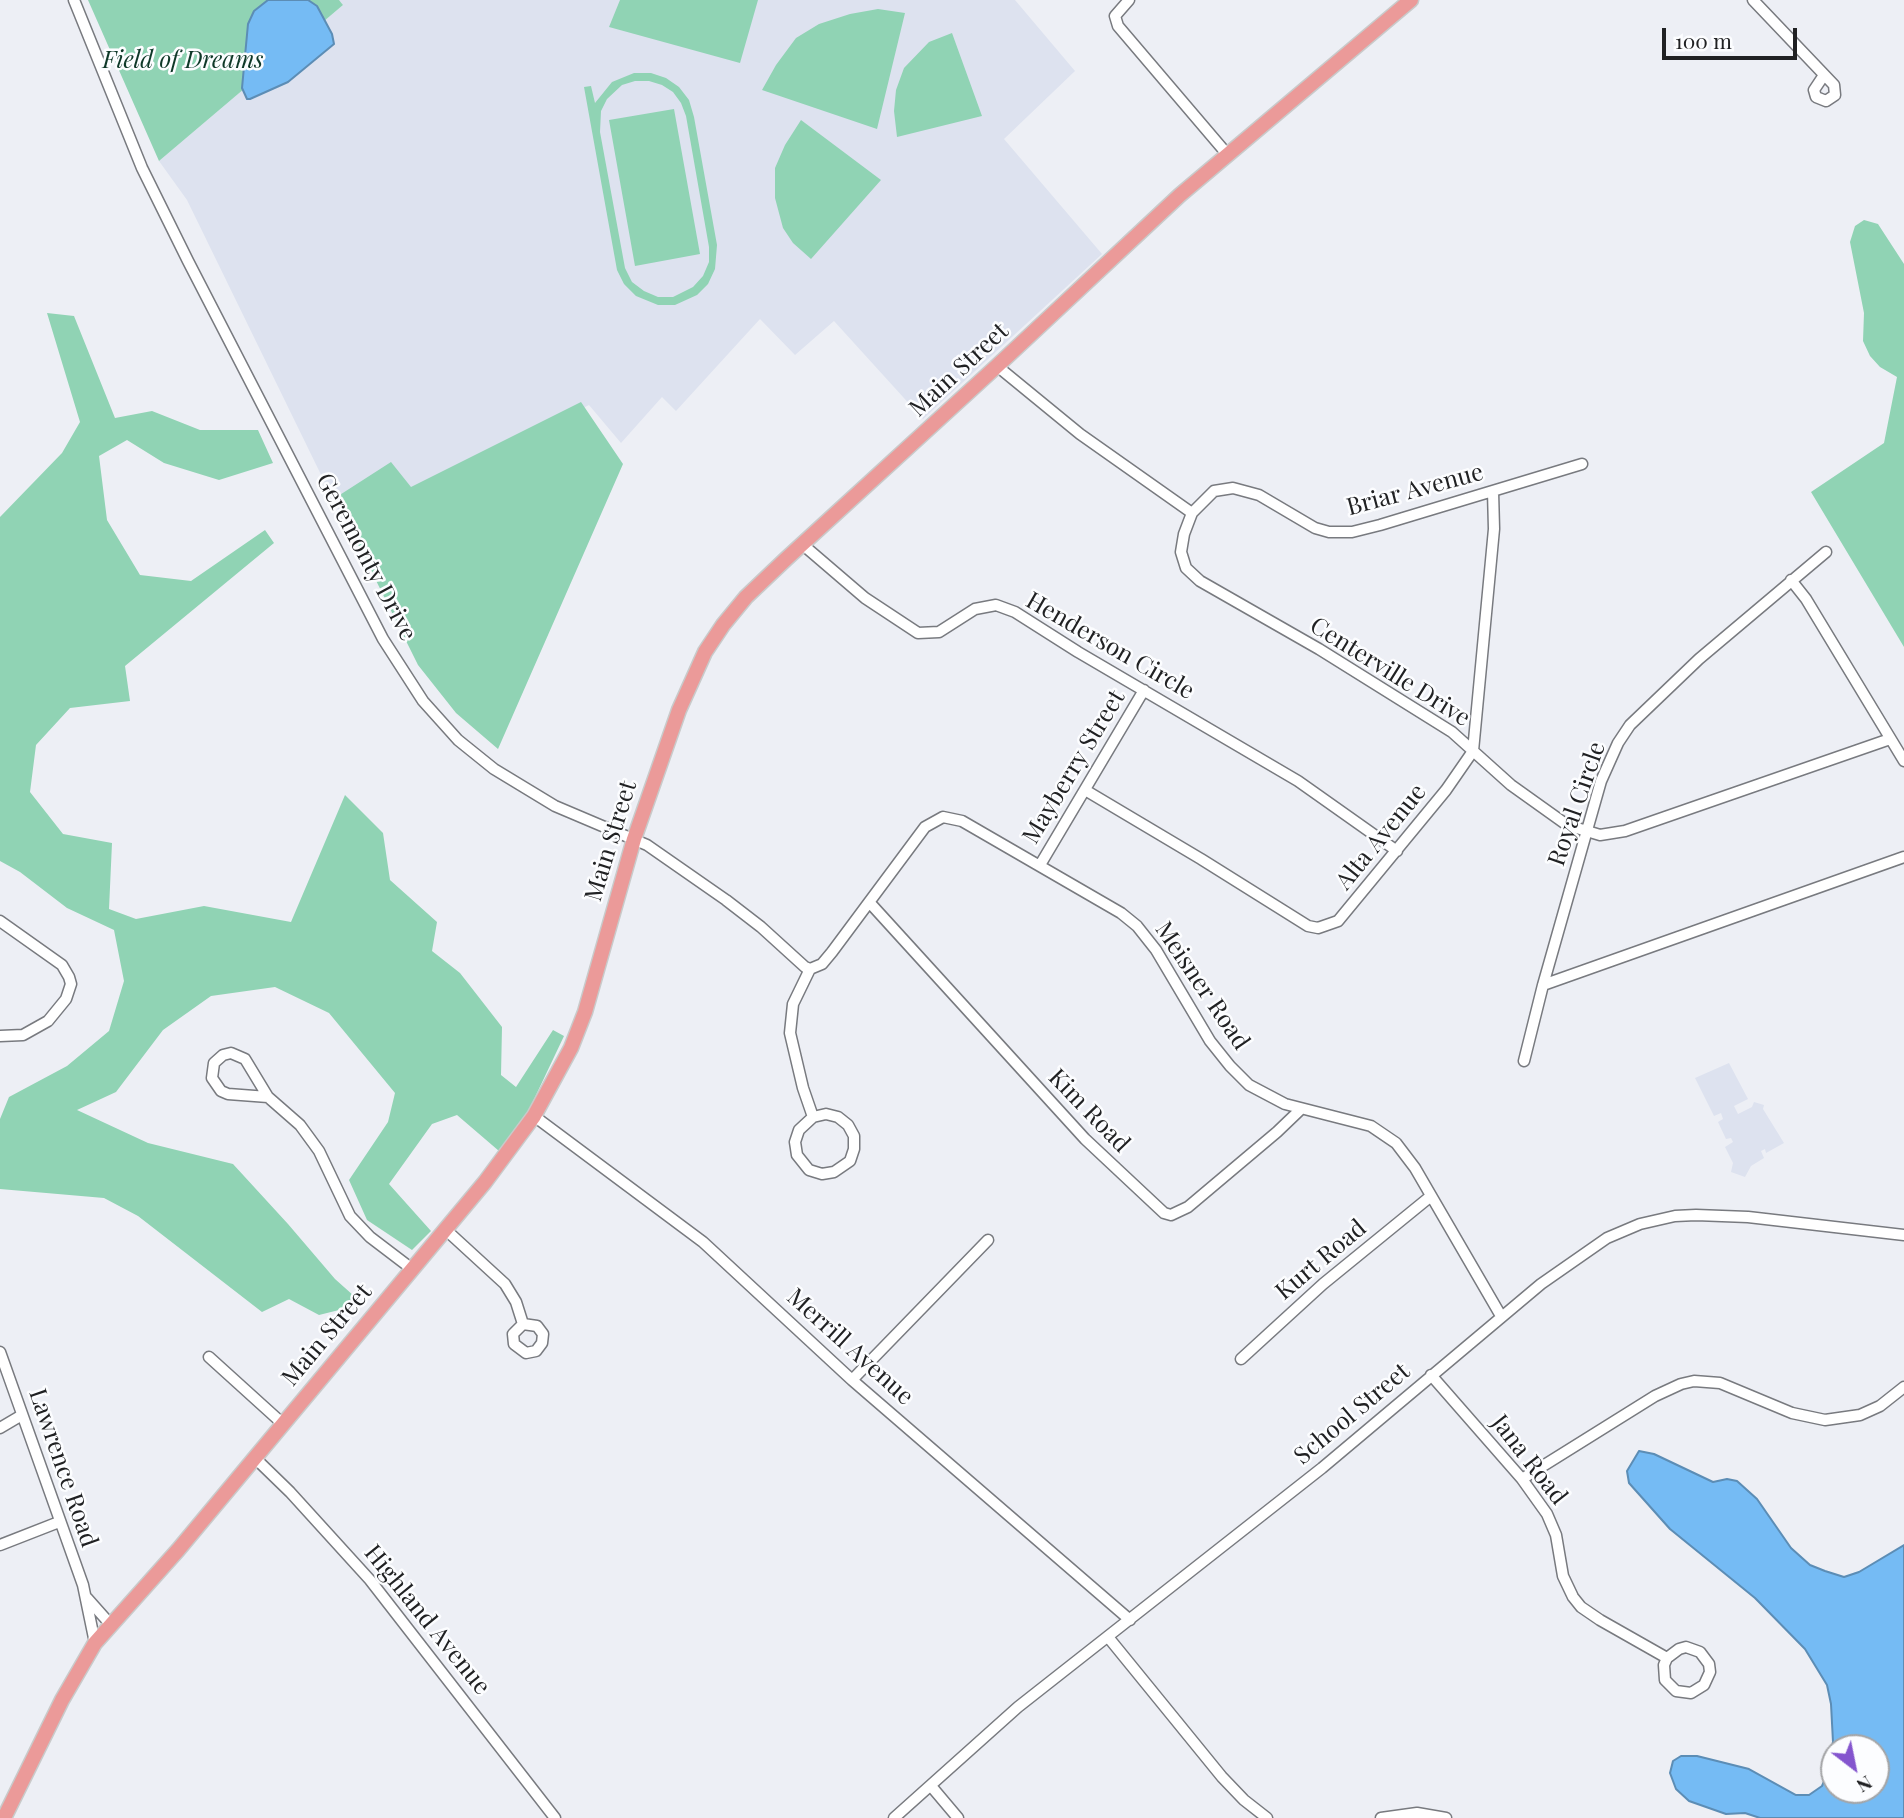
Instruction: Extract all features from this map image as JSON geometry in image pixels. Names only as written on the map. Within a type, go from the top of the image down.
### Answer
[{"type":"main road","name":"Main Street","points":[[4,1809],[95,1643],[162,1570],[503,1159],[534,1116],[571,1048],[585,1012],[634,839],[679,710],[705,652],[734,610],[1180,195],[1411,0]]},
{"type":"street","name":"Geremonty Drive","points":[[74,0],[142,168],[343,564],[405,676],[443,725],[494,769],[555,806],[647,845],[726,900],[810,969]]},
{"type":"street","points":[[1129,0],[1115,16],[1118,26],[1227,154]]},
{"type":"street","points":[[1753,0],[1824,75]]},
{"type":"street","points":[[997,366],[1080,434],[1192,513]]},
{"type":"street","name":"Briar Avenue","points":[[1192,513],[1214,491],[1233,488],[1259,495],[1315,528],[1345,532],[1371,528],[1582,464]]},
{"type":"street","name":"Alta Avenue","points":[[1085,790],[1308,926],[1318,928],[1338,921],[1446,790],[1473,751],[1494,529],[1493,491]]},
{"type":"street","name":"Centerville Drive","points":[[1192,513],[1181,552],[1186,568],[1192,575],[1344,664],[1456,735],[1511,785],[1552,816],[1587,833],[1606,835],[1636,828],[1890,738]]},
{"type":"street","name":"Henderson Circle","points":[[802,544],[864,598],[918,633],[940,632],[975,609],[996,605],[1016,612],[1298,781],[1397,851]]},
{"type":"street","name":"Royal Circle","points":[[1524,1061],[1601,781],[1618,743],[1630,725],[1738,624],[1826,552]]},
{"type":"street","points":[[1791,580],[1806,599],[1904,761]]},
{"type":"street","name":"Mayberry Street","points":[[1040,865],[1144,690]]},
{"type":"street","name":"Meisner Road","points":[[810,969],[822,964],[832,953],[925,827],[943,817],[962,821],[1121,913],[1137,926],[1156,950],[1210,1041],[1249,1085],[1301,1109],[1360,1122],[1388,1136],[1403,1151],[1500,1316]]},
{"type":"street","points":[[1543,985],[1904,857]]},
{"type":"street","name":"Kim Road","points":[[870,903],[1085,1139],[1164,1213],[1171,1215],[1188,1208],[1301,1109]]},
{"type":"street","points":[[0,921],[62,965],[71,984],[59,1010],[40,1027],[23,1035],[0,1036]]},
{"type":"street","points":[[810,969],[793,1004],[790,1033],[813,1117]]},
{"type":"street","points":[[268,1097],[221,1091],[212,1078],[214,1063],[227,1054],[242,1056],[248,1062],[268,1097],[300,1125],[320,1151],[344,1205],[358,1227],[412,1269]]},
{"type":"street","points":[[826,1114],[838,1117],[848,1125],[854,1136],[850,1161],[835,1172],[815,1172],[804,1166],[797,1155],[796,1136],[803,1124],[813,1117],[826,1114]]},
{"type":"street","name":"Merrill Avenue","points":[[534,1116],[703,1242],[852,1380],[1130,1620]]},
{"type":"street","name":"Kurt Road","points":[[1241,1359],[1323,1284],[1431,1196]]},
{"type":"street","name":"School Street","points":[[894,1818],[1018,1707],[1322,1468],[1500,1316],[1592,1247],[1623,1230],[1658,1219],[1718,1215],[1904,1235]]},
{"type":"street","points":[[445,1229],[505,1283],[516,1301],[523,1324]]},
{"type":"street","points":[[852,1380],[988,1240]]},
{"type":"street","name":"Lawrence Road","points":[[0,1352],[87,1598],[95,1643]]},
{"type":"street","points":[[209,1357],[283,1424]]},
{"type":"street","name":"Jana Road","points":[[1431,1375],[1541,1503],[1553,1524],[1563,1576],[1573,1597],[1588,1613],[1667,1658]]},
{"type":"street","points":[[1521,1479],[1655,1396],[1681,1384],[1694,1381],[1720,1383],[1792,1413],[1825,1420],[1860,1415],[1880,1406],[1904,1387]]},
{"type":"street","points":[[0,1428],[22,1415]]},
{"type":"street","name":"Highland Avenue","points":[[255,1458],[290,1492],[370,1580],[555,1818]]},
{"type":"street","points":[[0,1545],[60,1522]]},
{"type":"street","name":"Lawrence Road","points":[[87,1598],[111,1625]]},
{"type":"street","points":[[1108,1637],[1222,1777],[1244,1800],[1267,1818]]},
{"type":"street","points":[[1679,1648],[1694,1648],[1700,1652],[1709,1664],[1710,1672],[1704,1685],[1691,1693],[1676,1691],[1670,1686],[1664,1672],[1667,1658],[1679,1648]]},
{"type":"street","points":[[931,1786],[958,1818]]},
{"type":"street","points":[[1381,1818],[1418,1813],[1446,1818]]},
{"type":"shaded area","points":[[339,0],[1015,0],[1075,71],[1004,139],[1102,254],[923,419],[834,321],[795,355],[760,319],[676,411],[662,397],[621,443],[589,405],[347,528],[187,200],[159,161],[343,5]]},
{"type":"shaded area","points":[[1729,1063],[1748,1099],[1734,1106],[1738,1114],[1752,1107],[1754,1102],[1764,1105],[1763,1109],[1784,1143],[1766,1153],[1765,1149],[1761,1151],[1764,1158],[1751,1166],[1745,1177],[1731,1172],[1733,1163],[1725,1147],[1733,1142],[1731,1138],[1726,1139],[1718,1122],[1723,1119],[1721,1113],[1714,1116],[1695,1078]]},
{"type":"green space","name":"Field of Dreams","points":[[88,0],[339,0],[343,5],[159,161]]},
{"type":"green space","points":[[620,0],[758,0],[740,63],[609,27]]},
{"type":"green space","points":[[878,9],[905,13],[877,129],[762,90],[796,38],[819,24]]},
{"type":"green space","points":[[952,33],[982,116],[897,137],[894,111],[896,90],[904,68],[929,42]]},
{"type":"green space","points":[[634,73],[651,73],[666,78],[679,87],[689,100],[694,117],[717,245],[715,269],[708,284],[697,295],[675,305],[658,305],[636,296],[624,284],[617,270],[584,87],[591,86],[595,103],[612,82]],"holes":[[[649,81],[673,92],[686,116],[709,247],[709,262],[703,276],[693,287],[673,297],[658,297],[644,291],[632,282],[625,268],[600,132],[601,111],[607,99],[622,85]]]},
{"type":"green space","points":[[674,109],[700,254],[635,266],[609,120]]},
{"type":"green space","points":[[801,120],[881,180],[811,259],[793,243],[783,228],[775,198],[775,168],[785,145]]},
{"type":"green space","points":[[1864,220],[1878,224],[1904,264],[1904,647],[1811,492],[1884,443],[1897,377],[1880,367],[1870,356],[1863,341],[1864,313],[1850,242],[1855,226]]},
{"type":"green space","points":[[47,313],[74,316],[115,418],[152,411],[200,430],[258,430],[273,463],[219,480],[164,463],[127,440],[99,456],[107,520],[140,575],[191,581],[265,530],[274,543],[125,666],[130,701],[70,708],[36,745],[30,792],[63,834],[112,843],[109,909],[136,919],[204,906],[291,922],[345,795],[383,833],[390,880],[437,922],[432,951],[460,973],[502,1027],[501,1075],[516,1087],[553,1030],[564,1036],[528,1112],[499,1151],[457,1115],[432,1124],[389,1184],[431,1231],[412,1250],[367,1220],[349,1180],[388,1122],[395,1093],[329,1013],[275,987],[211,996],[163,1030],[116,1092],[77,1110],[148,1143],[233,1164],[335,1279],[363,1304],[319,1315],[289,1299],[262,1312],[138,1216],[104,1198],[0,1189],[0,1119],[9,1097],[67,1066],[109,1031],[124,981],[114,930],[67,908],[20,872],[0,861],[0,517],[62,453],[80,422]]},
{"type":"green space","points":[[581,402],[623,464],[498,749],[456,713],[418,665],[335,498],[391,462],[411,487]]},
{"type":"water","points":[[268,0],[308,0],[317,6],[332,34],[334,44],[288,82],[247,99],[242,88],[248,24],[254,11]]},
{"type":"water","points":[[1639,1451],[1654,1454],[1713,1482],[1727,1479],[1737,1481],[1757,1499],[1791,1548],[1810,1565],[1844,1577],[1859,1572],[1904,1545],[1904,1818],[1760,1818],[1745,1813],[1726,1814],[1689,1801],[1676,1789],[1670,1773],[1673,1761],[1681,1756],[1697,1756],[1749,1769],[1796,1795],[1809,1795],[1820,1787],[1820,1804],[1890,1804],[1890,1734],[1833,1734],[1827,1685],[1805,1649],[1755,1598],[1670,1529],[1629,1483],[1627,1471]]}]
